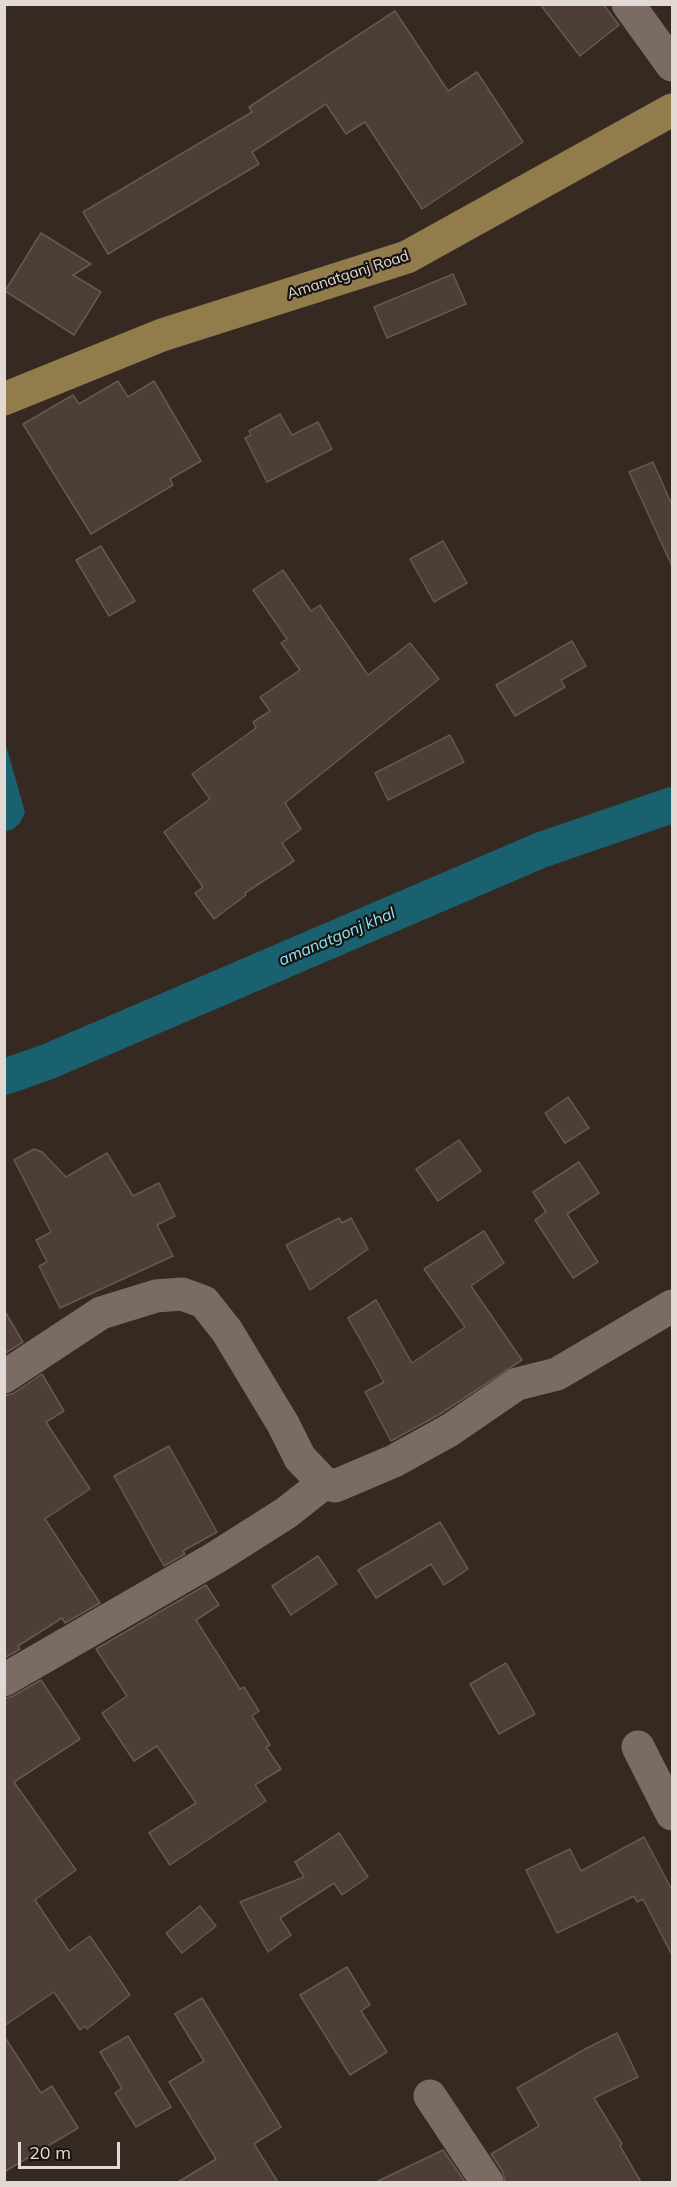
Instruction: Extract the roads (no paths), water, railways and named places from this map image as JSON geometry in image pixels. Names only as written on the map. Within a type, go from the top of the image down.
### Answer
[{"type":"main road","name":"Amanatganj Road","points":[[4,399],[162,335],[407,257],[672,110]]},
{"type":"street","points":[[628,4],[672,65]]},
{"type":"street","points":[[4,1377],[101,1313],[156,1296],[182,1294],[204,1302],[227,1331],[283,1424],[300,1458],[324,1483],[335,1486],[394,1461],[450,1430],[517,1384],[557,1374],[672,1306]]},
{"type":"street","points":[[4,1680],[215,1558],[286,1513],[324,1483]]},
{"type":"street","points":[[638,1747],[672,1814]]},
{"type":"street","points":[[430,2096],[487,2182]]},
{"type":"water","points":[[5,742],[25,812],[20,823],[5,832]]},
{"type":"waterway","name":"amanatgonj khal","points":[[4,1077],[47,1062],[541,850],[672,805]]}]
